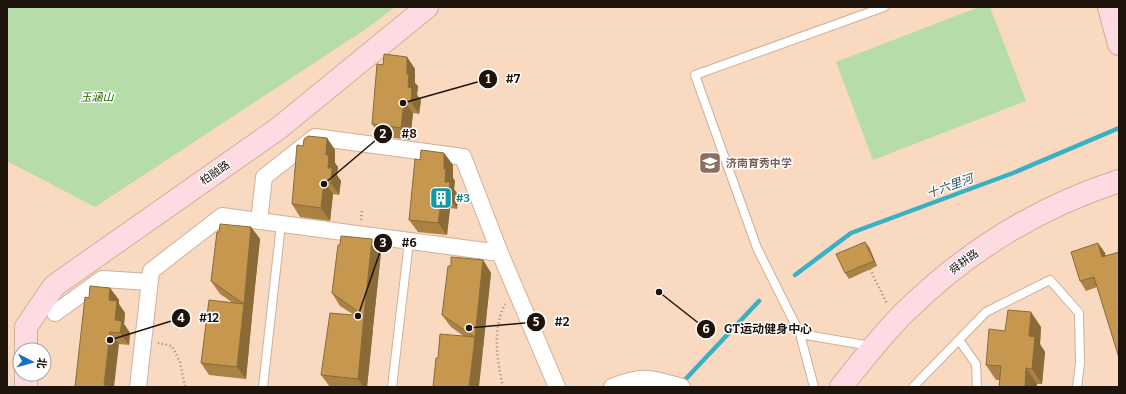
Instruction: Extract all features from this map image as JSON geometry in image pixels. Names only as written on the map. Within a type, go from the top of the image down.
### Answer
[{"type":"street","name":"柏融路","points":[[26,342],[26,327],[54,286],[279,128],[427,7]]},
{"type":"street","points":[[1109,7],[1119,44]]},
{"type":"street","points":[[259,221],[264,177],[315,137],[462,156],[500,254],[557,387]]},
{"type":"street","name":"舜耕路","points":[[841,387],[874,346],[896,322],[941,279],[980,249],[1019,225],[1072,198],[1119,181]]},
{"type":"street","points":[[138,387],[151,271],[222,216],[500,254]]},
{"type":"street","points":[[55,313],[102,279],[150,282]]},
{"type":"street","points":[[612,387],[625,382],[650,378],[676,385]]},
{"type":"lane","points":[[814,387],[800,334],[757,248],[695,75],[884,7]]},
{"type":"lane","points":[[263,387],[280,224]]},
{"type":"lane","points":[[392,387],[408,241]]},
{"type":"lane","points":[[914,387],[986,312],[1050,280],[1079,313],[1080,363],[1077,387]]},
{"type":"lane","points":[[800,334],[874,346]]},
{"type":"lane","points":[[959,340],[976,364],[977,387]]},
{"type":"path","points":[[870,269],[896,322]]},
{"type":"path","points":[[503,387],[496,354],[500,313],[514,286]]},
{"type":"path","points":[[144,340],[172,346],[180,362],[185,387]]},
{"type":"green space","name":"玉涵山","points":[[7,7],[395,7],[366,29],[95,207],[7,161]]},
{"type":"green space","points":[[979,7],[990,7],[1026,101],[873,160],[836,62]]},
{"type":"building","points":[[384,54],[407,57],[407,74],[409,74],[408,87],[412,88],[411,102],[404,101],[401,128],[372,124],[377,64],[383,65]]},
{"type":"building","points":[[308,136],[327,138],[326,155],[329,155],[328,168],[332,168],[331,183],[324,182],[321,208],[292,204],[297,145],[303,146],[304,139]]},
{"type":"building","points":[[421,150],[444,153],[444,169],[446,169],[445,182],[450,182],[448,197],[442,196],[438,223],[409,220],[415,159],[420,160]]},
{"type":"building","points":[[220,224],[251,227],[244,304],[211,281],[217,232],[219,232]]},
{"type":"building","points":[[341,236],[372,239],[364,316],[332,293],[338,245],[340,245]]},
{"type":"building","points":[[865,242],[874,261],[845,273],[836,254]]},
{"type":"building","points":[[1098,243],[1102,257],[1119,252],[1119,358],[1094,277],[1080,281],[1071,252]]},
{"type":"building","points":[[451,257],[483,260],[475,337],[442,315],[448,266],[451,266]]},
{"type":"building","points":[[90,286],[110,288],[109,300],[117,301],[115,320],[122,321],[120,333],[110,332],[104,385],[114,387],[75,387],[85,297],[89,298]]},
{"type":"building","points":[[209,300],[244,304],[237,367],[201,363]]},
{"type":"building","points":[[1008,310],[1031,312],[1029,336],[1035,337],[1032,369],[1026,368],[1025,387],[999,387],[1001,366],[986,365],[989,329],[1005,331]]},
{"type":"building","points":[[330,313],[364,316],[358,379],[321,375]]},
{"type":"building","points":[[440,334],[475,337],[469,387],[433,387]]},
{"type":"waterway","name":"十六里河","points":[[795,275],[851,233],[1013,173],[1119,128]]},
{"type":"waterway","name":"十六里河","points":[[681,384],[759,301]]},
{"type":"place","name":"#7","points":[[403,103]]},
{"type":"place","name":"济南育秀中学","points":[[710,163]]},
{"type":"place","name":"#8","points":[[324,184]]},
{"type":"place","name":"#3","points":[[441,198]]},
{"type":"place","name":"GT运动健身中心","points":[[659,292]]},
{"type":"place","name":"#6","points":[[358,316]]},
{"type":"place","name":"#2","points":[[469,328]]},
{"type":"place","name":"#12","points":[[110,340]]}]
